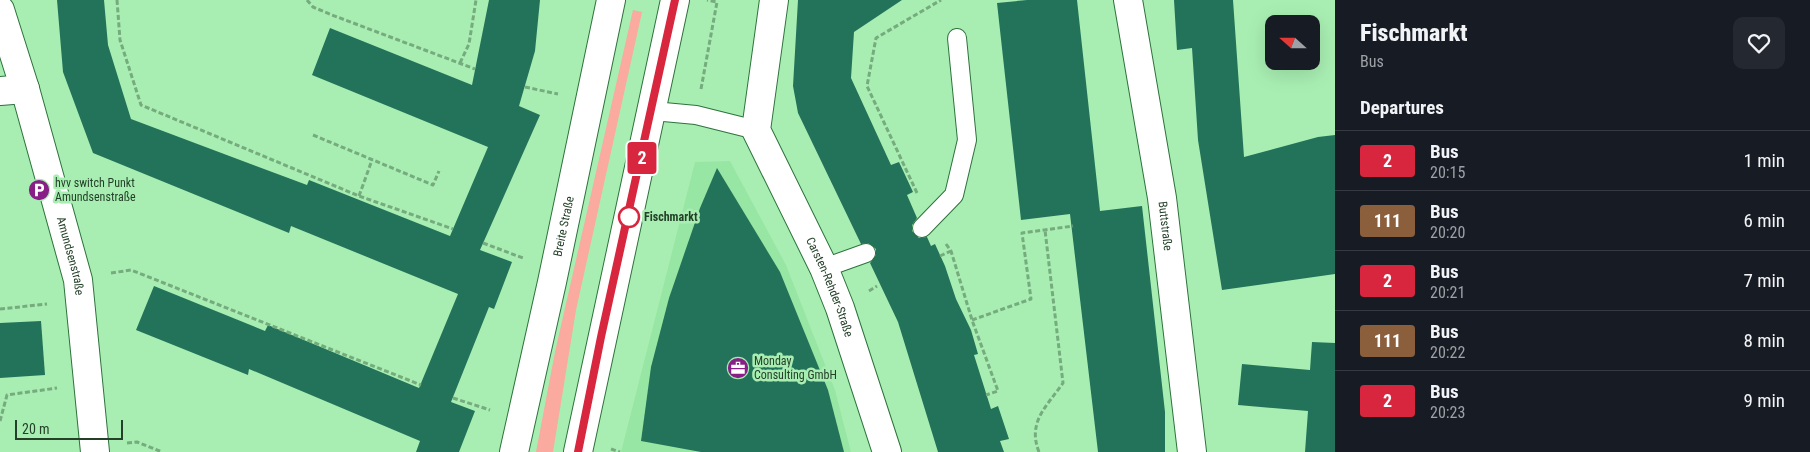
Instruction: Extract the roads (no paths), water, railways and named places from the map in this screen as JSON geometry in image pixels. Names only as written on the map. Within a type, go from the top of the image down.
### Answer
[{"type":"street","name":"Breite Straße","points":[[514,452],[611,0]]},
{"type":"street","points":[[578,452],[601,337],[675,0]]},
{"type":"street","points":[[756,130],[774,0]]},
{"type":"street","name":"Buttstraße","points":[[1128,0],[1162,198],[1192,452]]},
{"type":"street","name":"Amundsenstraße","points":[[0,10],[13,90],[78,280],[94,452]]},
{"type":"street","name":"Carsten-Rehder-Straße","points":[[756,130],[824,268],[840,308],[888,452]]},
{"type":"lane","points":[[925,223],[954,195],[967,140],[957,38]]},
{"type":"lane","points":[[652,111],[696,115],[756,130]]},
{"type":"lane","points":[[824,268],[866,253]]},
{"type":"place","name":"hvv switch Punkt Amundsenstraße","points":[[39,190]]},
{"type":"place","name":"Fischmarkt","points":[[629,217]]},
{"type":"place","name":"Monday Consulting GmbH","points":[[738,368]]}]
